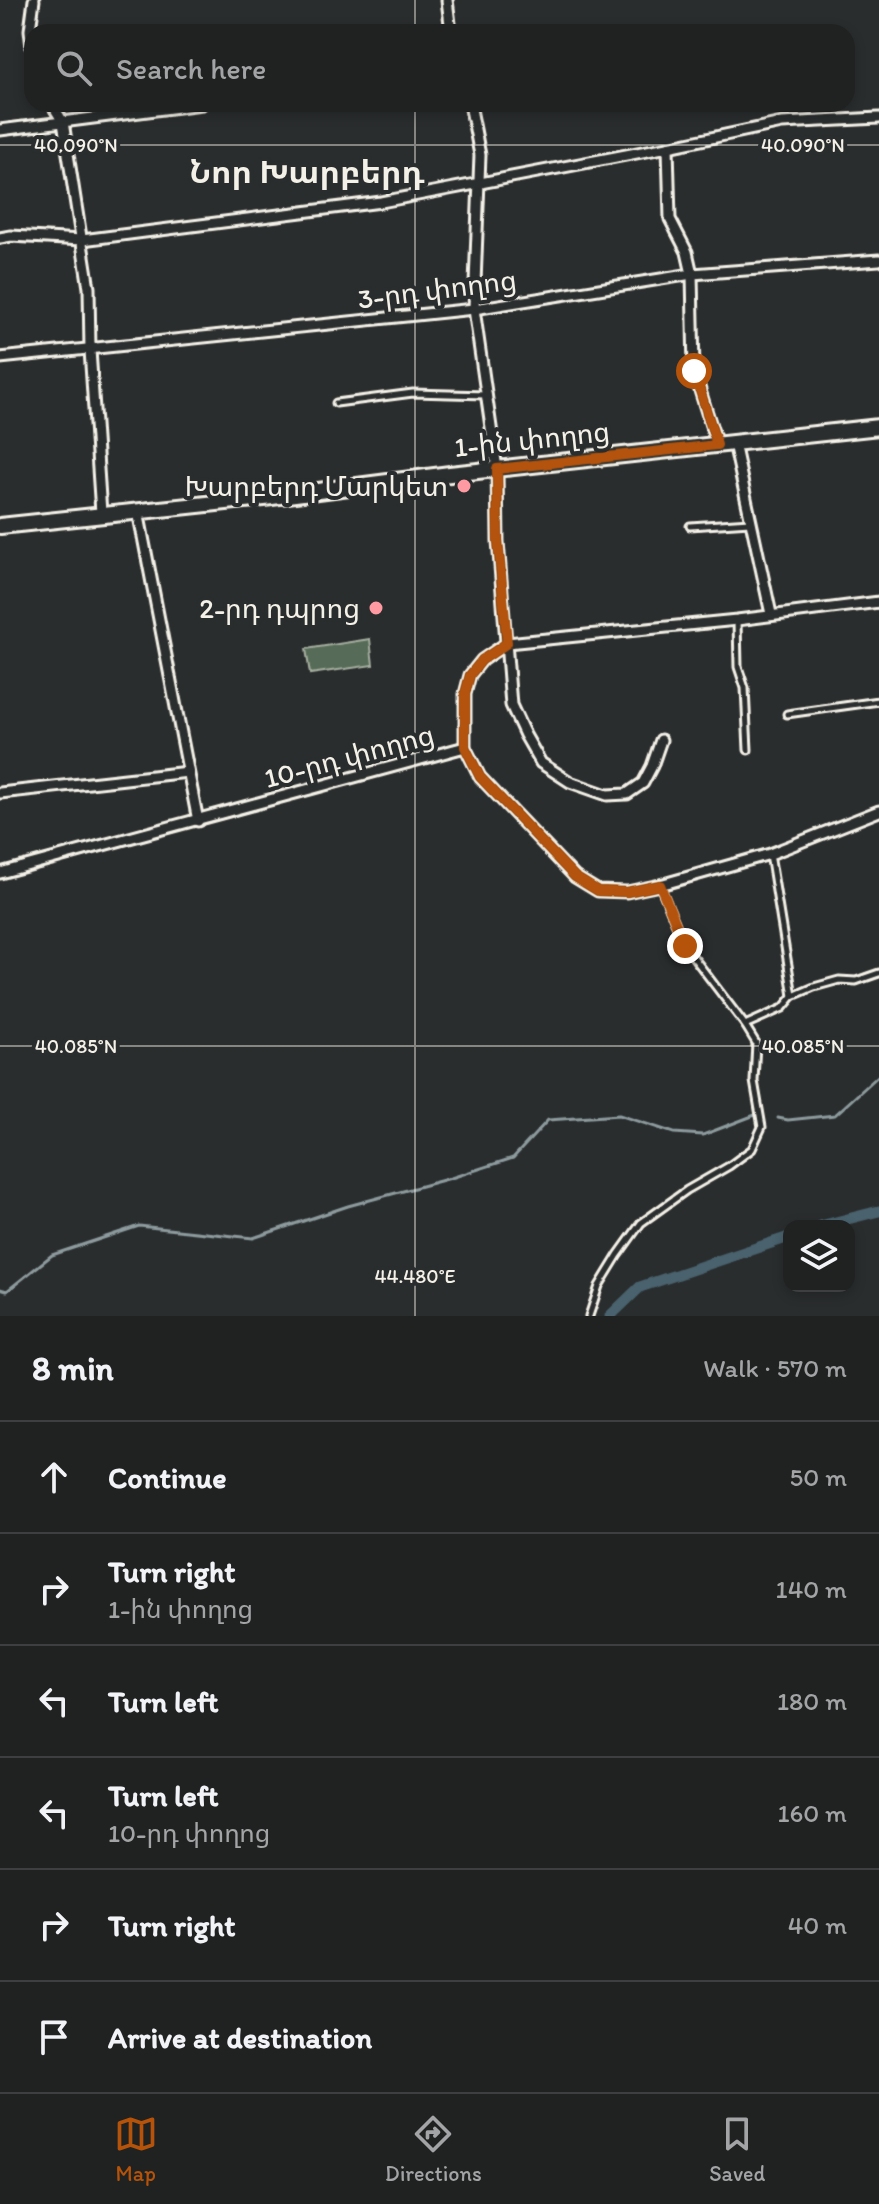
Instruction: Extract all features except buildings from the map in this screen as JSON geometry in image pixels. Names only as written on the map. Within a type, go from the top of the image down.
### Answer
[{"type":"main road","name":"1-ին փողոց","points":[[0,526],[879,427]]},
{"type":"street","points":[[31,24],[34,0]]},
{"type":"street","points":[[447,0],[450,24]]},
{"type":"street","points":[[57,112],[63,122],[89,288],[101,513]]},
{"type":"street","points":[[0,130],[140,112]]},
{"type":"street","points":[[472,112],[480,155],[474,309],[497,469],[498,541],[511,705],[541,763],[570,782],[607,795],[627,794],[643,783],[661,740]]},
{"type":"street","points":[[0,238],[82,240],[381,202],[782,123],[879,118]]},
{"type":"street","points":[[668,147],[670,219],[687,252],[692,274],[694,371],[717,445]]},
{"type":"street","name":"3-րդ փողոց","points":[[0,358],[474,309],[692,274],[879,260]]},
{"type":"street","points":[[734,443],[771,614]]},
{"type":"street","points":[[138,511],[198,821]]},
{"type":"street","points":[[465,747],[465,694],[470,675],[482,660],[507,643],[879,602]]},
{"type":"street","name":"10-րդ փողոց","points":[[0,873],[465,747],[480,777],[575,877],[598,891],[627,892],[660,885],[770,854],[879,811]]},
{"type":"street","points":[[0,793],[188,772]]},
{"type":"lane","points":[[336,403],[413,393],[487,395]]},
{"type":"lane","points":[[690,526],[751,522]]},
{"type":"lane","points":[[737,620],[738,667],[745,688],[748,750]]},
{"type":"lane","points":[[787,714],[879,701]]},
{"type":"lane","points":[[770,854],[793,996]]},
{"type":"lane","points":[[589,1316],[599,1286],[641,1223],[752,1149],[762,1127],[754,1081],[756,1043],[685,946],[660,885]]},
{"type":"lane","points":[[745,1025],[783,1008],[793,996],[814,987],[839,980],[856,981],[879,973]]},
{"type":"green space","points":[[370,639],[373,665],[310,674],[306,649]]},
{"type":"waterway","points":[[778,1118],[788,1120],[835,1115],[879,1075]]},
{"type":"waterway","points":[[0,1289],[7,1291],[52,1255],[139,1226],[253,1238],[348,1206],[451,1178],[513,1158],[548,1120],[619,1115],[674,1133],[703,1135],[755,1115],[760,1116]]},
{"type":"waterway","points":[[844,1220],[879,1211]]},
{"type":"waterway","points":[[610,1316],[640,1287],[783,1239]]},
{"type":"place","name":"Խարբերդ Մարկետ","points":[[464,486]]},
{"type":"place","name":"2-րդ դպրոց","points":[[376,608]]},
{"type":"district","name":"Նոր Խարբերդ","points":[[307,172]]},
{"type":"route","points":[[685,946],[660,885],[627,892],[598,891],[575,877],[480,777],[465,747],[464,719],[470,675],[482,660],[507,643],[498,541],[497,469],[717,445],[694,371]]}]
